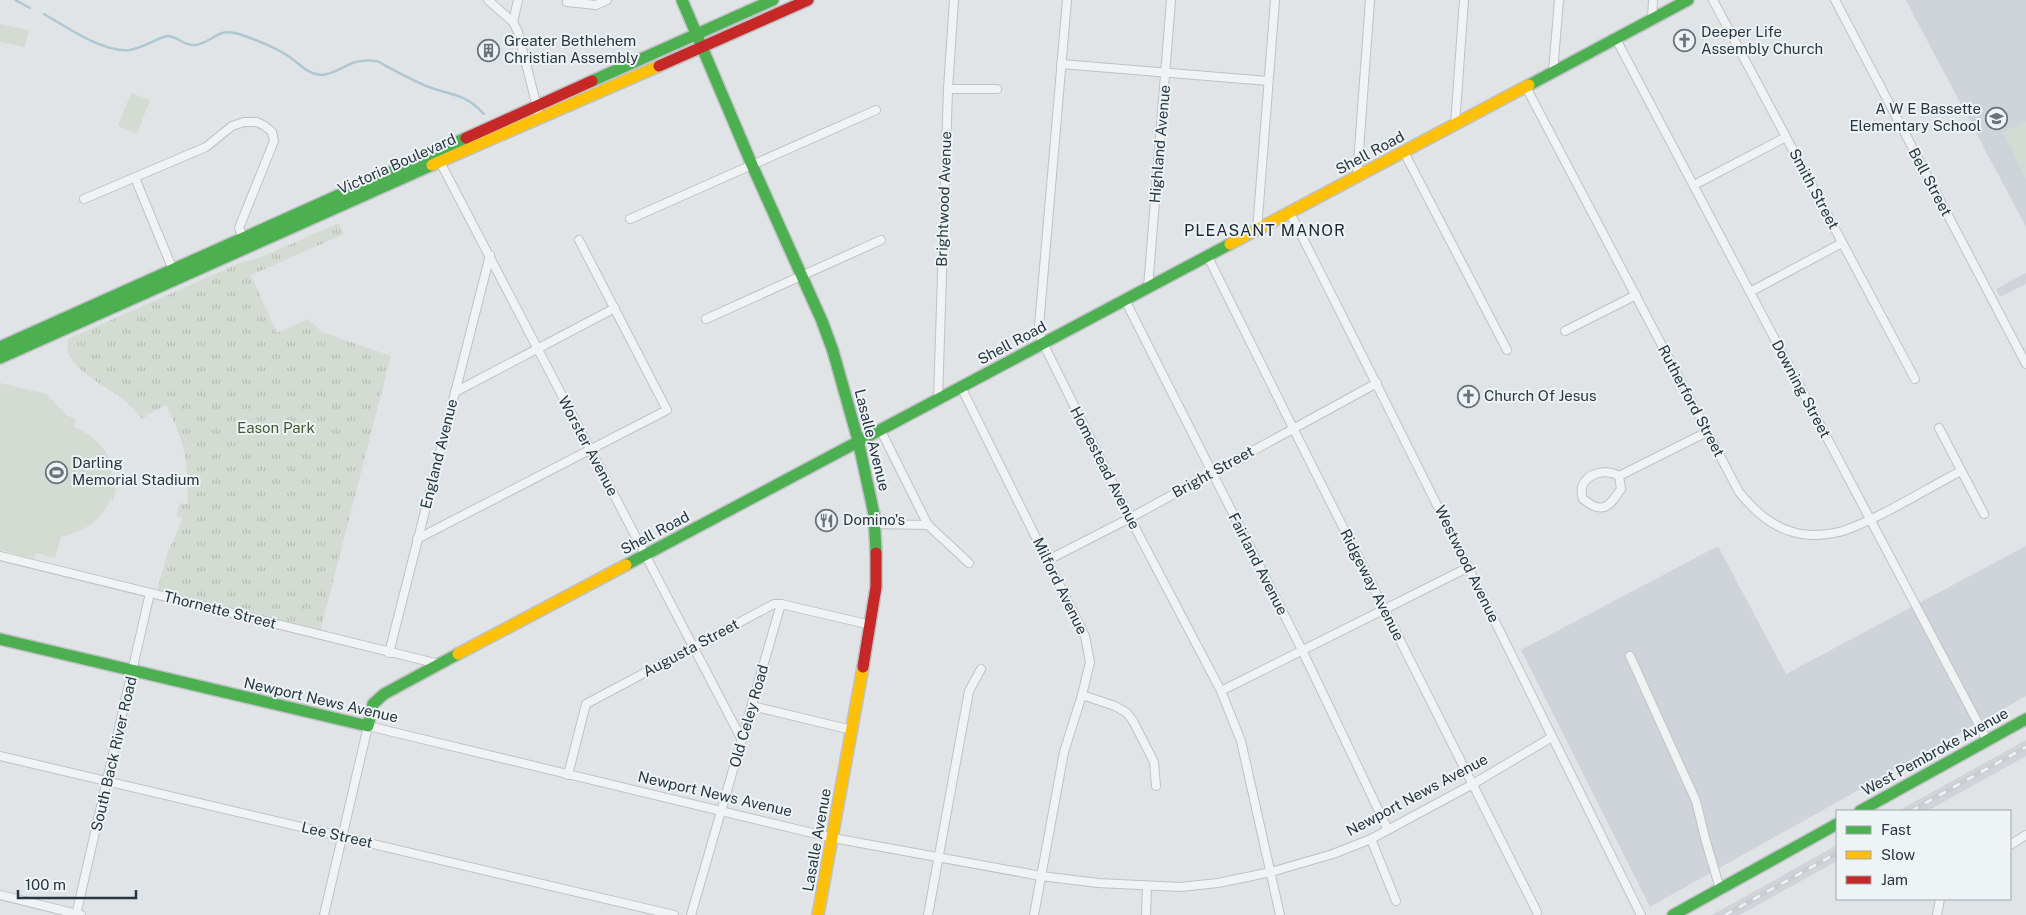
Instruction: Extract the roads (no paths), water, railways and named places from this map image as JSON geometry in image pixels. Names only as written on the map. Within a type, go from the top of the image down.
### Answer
[{"type":"main road","name":"Lasalle Avenue","points":[[682,0],[752,165],[802,275],[833,351],[869,486],[876,550],[876,587],[871,625],[818,915]]},
{"type":"main road","name":"Victoria Boulevard","points":[[0,358],[246,242],[437,157],[536,105],[772,0]]},
{"type":"main road","name":"Victoria Boulevard","points":[[437,157],[540,119],[808,0]]},
{"type":"main road","name":"Shell Road","points":[[368,726],[375,700],[439,664],[1688,0]]},
{"type":"main road","name":"Victoria Boulevard","points":[[0,347],[173,270],[246,242]]},
{"type":"main road","name":"Newport News Avenue","points":[[0,640],[368,726]]},
{"type":"main road","name":"West Pembroke Avenue","points":[[1862,810],[2026,719]]},
{"type":"main road","points":[[1673,915],[1836,825]]},
{"type":"street","points":[[488,0],[513,22],[518,32],[540,119]]},
{"type":"street","points":[[513,22],[518,0]]},
{"type":"street","points":[[567,2],[596,5],[607,0]]},
{"type":"street","name":"Brightwood Avenue","points":[[938,399],[948,89],[954,0]]},
{"type":"street","name":"Homestead Avenue","points":[[1067,0],[1040,326],[1042,344],[1130,518],[1221,691],[1241,741],[1280,915]]},
{"type":"street","name":"Highland Avenue","points":[[1148,288],[1171,0]]},
{"type":"street","points":[[1257,230],[1275,0]]},
{"type":"street","points":[[1357,177],[1370,0]]},
{"type":"street","points":[[1455,125],[1464,0]]},
{"type":"street","points":[[1554,72],[1559,0]]},
{"type":"street","points":[[1652,19],[1653,0]]},
{"type":"street","name":"Smith Street","points":[[1713,0],[1915,379]]},
{"type":"street","name":"Bell Street","points":[[1835,0],[2026,364]]},
{"type":"street","name":"Downing Street","points":[[1616,38],[1987,740]]},
{"type":"street","points":[[1061,64],[1165,71],[1268,81]]},
{"type":"street","name":"Rutherford Street","points":[[1526,87],[1739,492],[1752,507],[1769,521],[1793,532],[1818,535],[1844,530],[1870,519],[1961,471]]},
{"type":"street","points":[[948,89],[997,89]]},
{"type":"street","points":[[630,219],[876,110]]},
{"type":"street","points":[[84,199],[206,147],[232,126],[244,122],[257,122],[266,126],[272,132],[274,141],[240,228],[246,242]]},
{"type":"street","points":[[1694,185],[1786,137]]},
{"type":"street","points":[[1404,152],[1507,350]]},
{"type":"street","name":"Worster Avenue","points":[[437,157],[742,740]]},
{"type":"street","points":[[135,178],[173,270]]},
{"type":"street","name":"Westwood Avenue","points":[[1290,213],[1469,567],[1641,915]]},
{"type":"street","points":[[417,539],[667,410],[579,240]]},
{"type":"street","points":[[706,319],[881,240]]},
{"type":"street","points":[[1750,292],[1842,243]]},
{"type":"street","name":"England Avenue","points":[[389,652],[490,256]]},
{"type":"street","name":"Ridgeway Avenue","points":[[1208,256],[1537,912]]},
{"type":"street","points":[[1565,331],[1636,295]]},
{"type":"street","name":"Fairland Avenue","points":[[1125,300],[1302,650],[1388,830]]},
{"type":"street","points":[[455,392],[614,308]]},
{"type":"street","name":"Bright Street","points":[[1048,560],[1130,518],[1376,383]]},
{"type":"street","name":"Milford Avenue","points":[[961,387],[1085,636],[1090,662],[1064,752],[1034,915]]},
{"type":"street","points":[[1939,428],[1984,514]]},
{"type":"street","points":[[880,429],[928,525],[969,563]]},
{"type":"street","points":[[1619,476],[1707,432]]},
{"type":"street","points":[[1599,472],[1611,472],[1619,476],[1621,488],[1612,502],[1604,508],[1596,508],[1583,499],[1581,488],[1587,479],[1599,472]]},
{"type":"street","points":[[874,524],[928,525]]},
{"type":"street","name":"Thornette Street","points":[[0,556],[439,664]]},
{"type":"street","points":[[1221,691],[1469,567]]},
{"type":"street","name":"South Back River Road","points":[[78,915],[150,593]]},
{"type":"street","name":"Augusta Street","points":[[568,775],[586,704],[774,604],[781,604]]},
{"type":"street","points":[[781,604],[871,625]]},
{"type":"street","name":"Old Celey Road","points":[[691,915],[781,604]]},
{"type":"street","points":[[1630,656],[1696,801],[1720,889]]},
{"type":"street","points":[[928,915],[969,691],[981,669]]},
{"type":"street","points":[[1082,695],[1115,706],[1126,713],[1133,721],[1154,762],[1156,786]]},
{"type":"street","points":[[752,706],[852,730]]},
{"type":"street","points":[[324,915],[368,726]]},
{"type":"street","name":"Newport News Avenue","points":[[368,726],[833,838],[1041,876],[1098,883],[1180,887],[1208,884],[1271,872],[1334,854],[1388,830],[1473,784],[1552,737]]},
{"type":"street","name":"Lee Street","points":[[0,756],[674,915]]},
{"type":"street","points":[[2011,844],[2026,835]]},
{"type":"street","points":[[1371,839],[1396,901]]},
{"type":"street","points":[[1146,915],[1147,886]]},
{"type":"street","points":[[0,895],[78,915]]},
{"type":"street","points":[[1936,915],[1940,900]]},
{"type":"waterway","points":[[15,0],[30,8]]},
{"type":"waterway","points":[[44,14],[86,38],[119,50],[135,49],[167,36],[196,45],[226,32],[232,32],[274,48],[315,74],[329,74],[357,62],[377,61],[422,84],[458,96],[470,102],[484,114]]},
{"type":"railway","points":[[1913,810],[2026,747]]},
{"type":"railway","points":[[1725,915],[1836,854]]},
{"type":"place","name":"Deeper Life Assembly Church","points":[[1685,41]]},
{"type":"place","name":"Greater Bethlehem Christian Assembly","points":[[488,50]]},
{"type":"place","name":"A W E Bassette Elementary School","points":[[1997,118]]},
{"type":"place","name":"Church Of Jesus","points":[[1468,396]]},
{"type":"place","name":"Darling Memorial Stadium","points":[[56,472]]},
{"type":"place","name":"Domino's","points":[[827,520]]},
{"type":"district","name":"PLEASANT MANOR","points":[[1265,230]]},
{"type":"park label","name":"Eason Park","points":[[276,428]]}]
